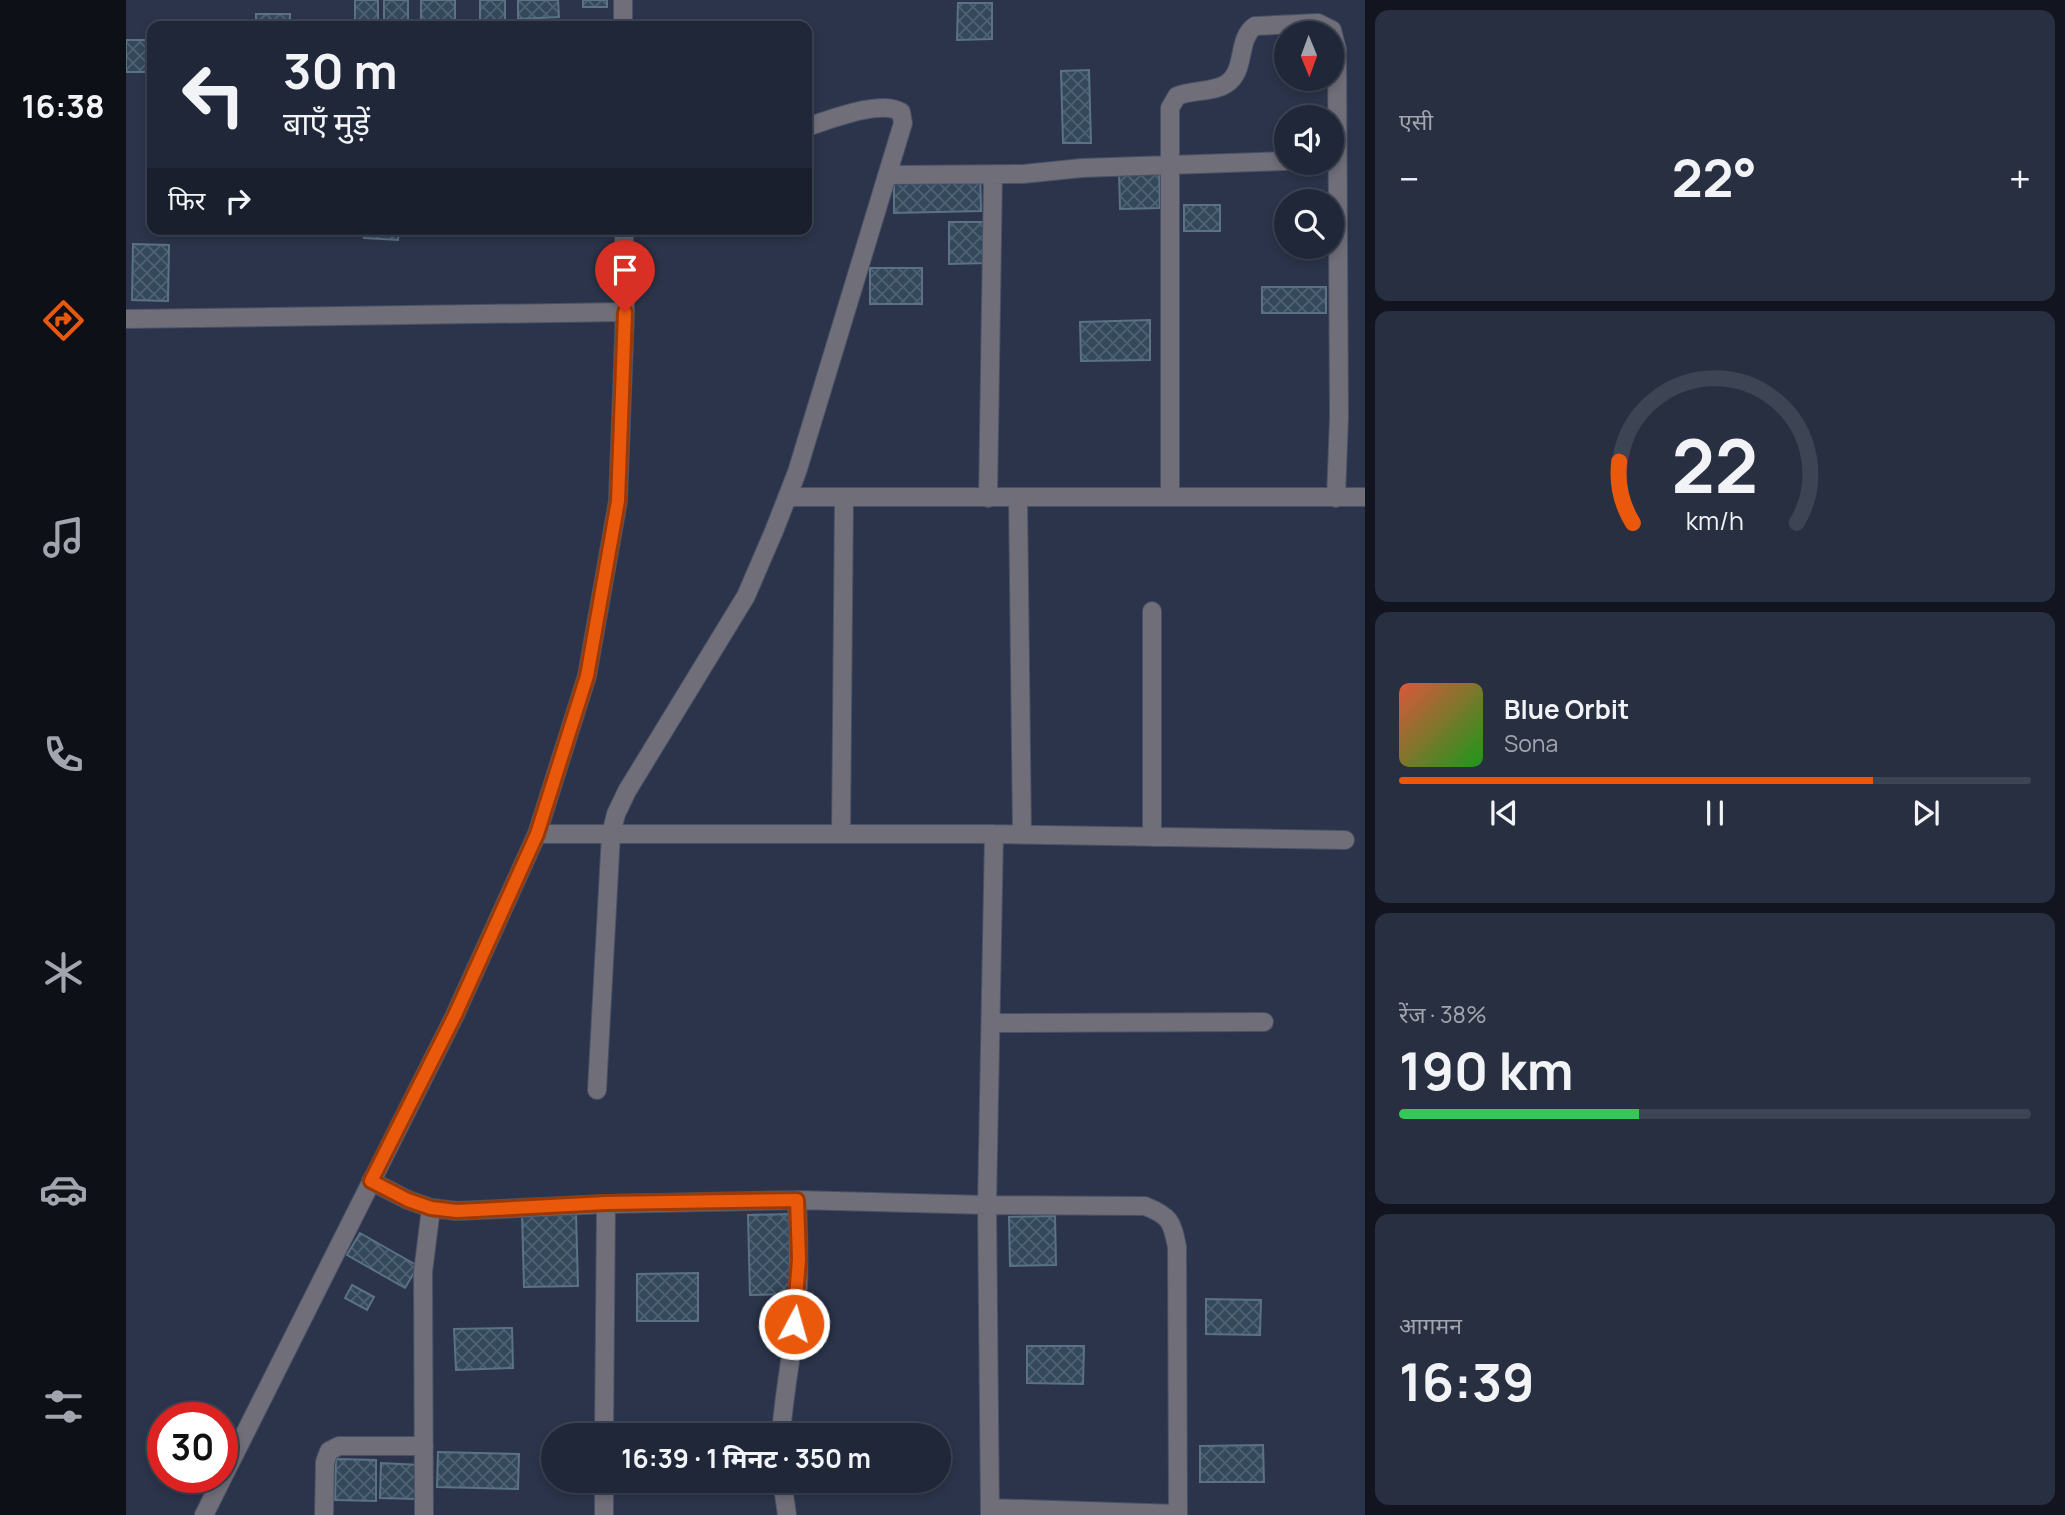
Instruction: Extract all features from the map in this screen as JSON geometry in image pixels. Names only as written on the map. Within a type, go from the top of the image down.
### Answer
[{"type":"street","points":[[623,0],[623,21]]},
{"type":"street","points":[[1170,497],[1170,108],[1177,96],[1191,91],[1214,89],[1235,77],[1249,30],[1266,24],[1318,23],[1332,30],[1337,50],[1336,105]]},
{"type":"street","points":[[597,1090],[611,834],[616,814],[627,791],[746,596],[801,459],[903,122],[901,112],[894,107],[860,112],[812,126]]},
{"type":"street","points":[[887,175],[993,175],[1082,168],[1274,161]]},
{"type":"street","points":[[988,498],[993,175]]},
{"type":"street","points":[[1334,175],[1339,417],[1336,498]]},
{"type":"street","points":[[204,1515],[455,1015],[537,834],[587,676],[618,501],[625,312],[624,235]]},
{"type":"street","points":[[126,319],[625,312]]},
{"type":"street","points":[[787,497],[1365,498]]},
{"type":"street","points":[[841,834],[844,497]]},
{"type":"street","points":[[1018,498],[1022,834]]},
{"type":"street","points":[[1152,611],[1152,837]]},
{"type":"street","points":[[537,834],[1022,834],[1345,840]]},
{"type":"street","points":[[371,1181],[408,1200],[431,1208],[457,1211],[606,1203],[797,1200],[987,1205],[1145,1206],[1163,1214],[1173,1228],[1177,1247],[1178,1514],[990,1511],[987,1205],[994,834]]},
{"type":"street","points":[[991,1023],[1264,1022]]},
{"type":"street","points":[[782,1423],[797,1303],[797,1200]]},
{"type":"street","points":[[604,1423],[606,1203]]},
{"type":"street","points":[[424,1515],[423,1272],[431,1208]]},
{"type":"street","points":[[324,1515],[325,1462],[329,1451],[339,1446],[424,1446]]},
{"type":"street","points":[[604,1493],[604,1515]]},
{"type":"street","points":[[784,1493],[787,1515]]},
{"type":"building","points":[[355,0],[378,0],[378,21],[355,21]]},
{"type":"building","points":[[384,0],[408,0],[408,21],[384,21]]},
{"type":"building","points":[[421,0],[455,0],[455,21],[421,21]]},
{"type":"building","points":[[480,0],[505,0],[505,20],[480,20]]},
{"type":"building","points":[[518,0],[558,0],[559,17],[518,19]]},
{"type":"building","points":[[583,0],[607,0],[607,7],[583,7]]},
{"type":"building","points":[[958,3],[992,3],[992,39],[957,40]]},
{"type":"building","points":[[256,14],[290,14],[290,21],[256,21]]},
{"type":"building","points":[[126,40],[147,40],[147,72],[126,72]]},
{"type":"building","points":[[1089,70],[1091,143],[1063,143],[1061,71]]},
{"type":"building","points":[[1159,169],[1160,208],[1120,209],[1119,170]]},
{"type":"building","points":[[980,170],[981,211],[894,213],[894,172]]},
{"type":"building","points":[[1184,205],[1220,205],[1220,231],[1184,231]]},
{"type":"building","points":[[949,222],[985,222],[986,263],[949,264]]},
{"type":"building","points":[[364,235],[398,235],[398,240],[364,238]]},
{"type":"building","points":[[133,244],[169,245],[168,301],[132,300]]},
{"type":"building","points":[[870,268],[922,268],[922,304],[870,304]]},
{"type":"building","points":[[1262,287],[1326,287],[1326,313],[1262,313]]},
{"type":"building","points":[[1150,320],[1150,360],[1081,361],[1080,322]]},
{"type":"building","points":[[576,1212],[578,1286],[524,1287],[522,1213]]},
{"type":"building","points":[[790,1214],[791,1294],[750,1295],[748,1215]]},
{"type":"building","points":[[1055,1216],[1056,1265],[1010,1266],[1009,1217]]},
{"type":"building","points":[[360,1233],[418,1266],[405,1288],[347,1255]]},
{"type":"building","points":[[698,1273],[698,1321],[637,1321],[637,1274]]},
{"type":"building","points":[[352,1285],[374,1297],[367,1310],[345,1298]]},
{"type":"building","points":[[1206,1299],[1261,1300],[1260,1335],[1206,1334]]},
{"type":"building","points":[[512,1328],[513,1368],[456,1370],[454,1329]]},
{"type":"building","points":[[1027,1346],[1084,1346],[1083,1384],[1027,1383]]},
{"type":"building","points":[[1263,1445],[1264,1482],[1200,1482],[1200,1446]]},
{"type":"building","points":[[438,1452],[519,1454],[518,1489],[437,1487]]},
{"type":"building","points":[[336,1459],[376,1460],[376,1501],[335,1500]]},
{"type":"building","points":[[381,1463],[420,1465],[418,1499],[380,1498]]},
{"type":"route","points":[[625,312],[618,501],[587,676],[537,834],[455,1015],[371,1181],[408,1200],[431,1208],[457,1211],[606,1203],[797,1200],[799,1259],[794,1324]]}]
